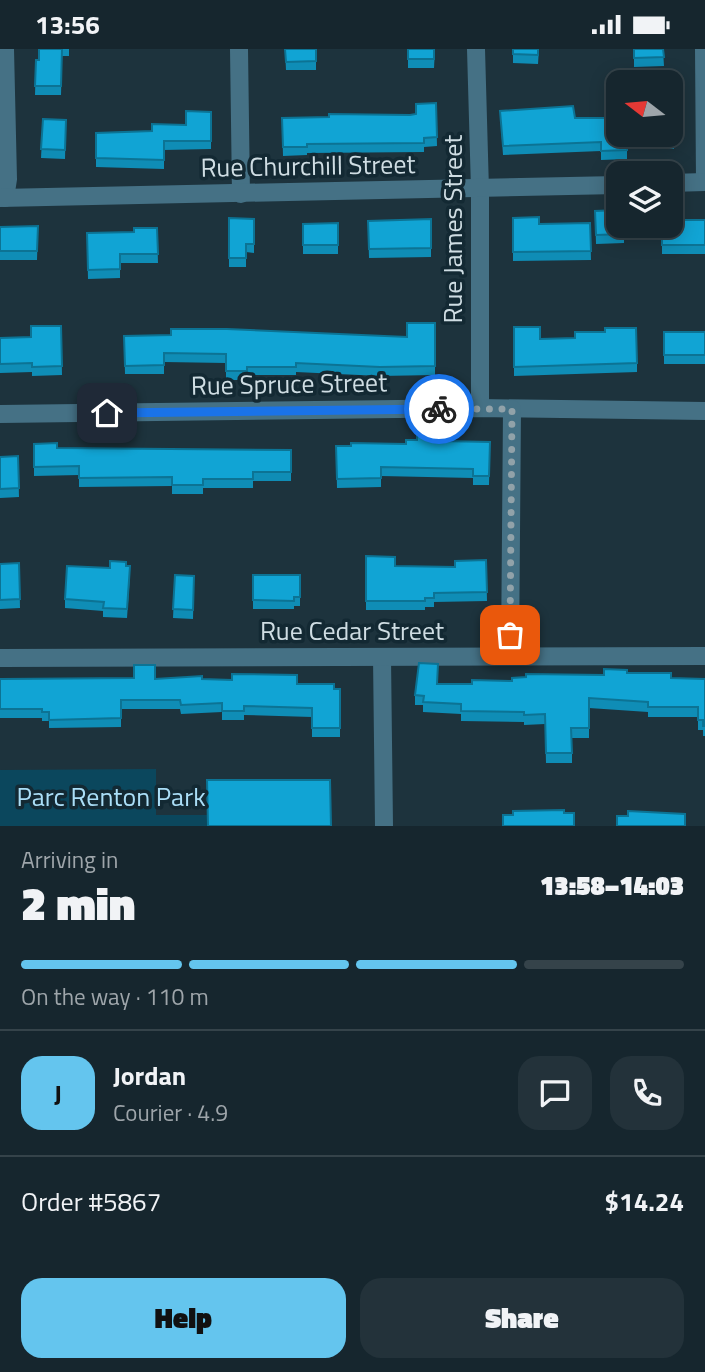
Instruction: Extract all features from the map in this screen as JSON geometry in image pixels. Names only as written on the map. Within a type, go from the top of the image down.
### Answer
[{"type":"street","points":[[3,198],[8,179],[5,49]]},
{"type":"street","points":[[239,49],[241,194]]},
{"type":"street","name":"Rue James Street","points":[[476,49],[480,190],[480,408]]},
{"type":"street","points":[[683,183],[705,182],[704,49]]},
{"type":"street","name":"Rue Churchill Street","points":[[3,198],[606,185]]},
{"type":"street","name":"Rue Spruce Street","points":[[0,414],[480,408],[705,411]]},
{"type":"street","points":[[510,656],[512,409]]},
{"type":"street","name":"Rue Cedar Street","points":[[0,658],[705,656]]},
{"type":"street","points":[[382,657],[384,826]]},
{"type":"green space","name":"Parc Renton Park","points":[[156,769],[156,815],[223,815],[223,826],[0,826],[0,770]]},
{"type":"building","points":[[39,49],[62,49],[61,86],[35,86]]},
{"type":"building","points":[[285,49],[316,49],[316,61],[286,62]]},
{"type":"building","points":[[408,49],[434,49],[434,59],[408,59]]},
{"type":"building","points":[[513,49],[538,49],[538,55],[513,54]]},
{"type":"building","points":[[634,49],[663,49],[664,57],[634,58]]},
{"type":"building","points":[[436,103],[437,137],[424,138],[424,143],[307,144],[307,147],[283,147],[282,118],[329,117],[329,114],[410,115],[416,114],[416,104]]},
{"type":"building","points":[[573,106],[575,118],[606,118],[606,147],[627,147],[627,150],[601,151],[601,142],[503,146],[500,111]]},
{"type":"building","points":[[186,111],[211,112],[211,141],[164,141],[164,160],[96,158],[96,133],[152,131],[152,124],[186,125]]},
{"type":"building","points":[[43,119],[66,120],[65,150],[41,149]]},
{"type":"building","points":[[595,211],[606,211],[606,235],[596,235]]},
{"type":"building","points":[[539,217],[539,224],[590,223],[591,251],[513,252],[513,218]]},
{"type":"building","points":[[229,218],[254,219],[254,244],[246,244],[246,258],[229,258]]},
{"type":"building","points":[[431,219],[431,248],[369,249],[368,221]]},
{"type":"building","points":[[683,220],[705,220],[705,245],[662,245],[662,238],[683,238]]},
{"type":"building","points":[[338,223],[338,245],[303,245],[303,224]]},
{"type":"building","points":[[38,226],[37,251],[0,251],[0,227]]},
{"type":"building","points":[[134,228],[157,228],[158,254],[120,254],[120,269],[88,270],[87,233],[134,232]]},
{"type":"building","points":[[407,323],[435,323],[435,366],[380,367],[296,363],[296,367],[247,367],[247,371],[226,371],[226,354],[164,353],[164,365],[125,366],[124,336],[171,335],[171,329],[227,329],[407,337]]},
{"type":"building","points":[[31,326],[61,326],[62,366],[0,364],[0,338],[31,337]]},
{"type":"building","points":[[514,327],[540,327],[540,339],[575,338],[575,332],[605,332],[605,328],[636,328],[637,363],[514,367]]},
{"type":"building","points":[[664,332],[705,332],[705,355],[664,355]]},
{"type":"building","points":[[417,436],[433,436],[433,440],[442,441],[490,442],[489,476],[473,476],[473,469],[381,467],[381,478],[337,479],[336,446],[351,446],[351,443],[406,444],[406,440],[417,440]]},
{"type":"building","points":[[57,443],[57,448],[291,450],[291,472],[253,472],[253,479],[203,479],[203,485],[172,485],[172,477],[79,478],[79,466],[34,467],[34,444]]},
{"type":"building","points":[[18,456],[19,488],[0,489],[0,457]]},
{"type":"building","points":[[366,556],[395,557],[395,566],[455,567],[455,561],[486,560],[487,592],[434,593],[434,598],[425,598],[425,601],[366,601]]},
{"type":"building","points":[[110,561],[126,562],[126,566],[130,566],[127,609],[103,608],[104,602],[65,599],[67,566],[110,568]]},
{"type":"building","points":[[19,563],[20,599],[0,600],[0,564]]},
{"type":"building","points":[[175,575],[194,576],[193,610],[173,609]]},
{"type":"building","points":[[253,575],[300,575],[300,597],[294,597],[294,601],[253,600]]},
{"type":"building","points":[[419,663],[438,664],[437,684],[472,684],[472,680],[512,681],[512,678],[526,677],[526,674],[604,675],[604,669],[627,670],[627,673],[671,673],[671,678],[705,679],[705,726],[703,720],[698,720],[698,707],[648,707],[648,702],[589,698],[589,728],[571,728],[572,753],[546,753],[545,714],[461,711],[461,704],[423,702],[424,696],[415,695]]},
{"type":"building","points":[[134,665],[155,665],[155,679],[202,676],[202,679],[232,680],[232,674],[297,675],[297,684],[334,684],[334,689],[340,689],[340,728],[312,728],[312,708],[244,706],[244,711],[222,711],[222,703],[181,705],[180,700],[121,700],[121,718],[49,720],[49,712],[42,712],[42,709],[0,709],[0,679],[134,678]]},
{"type":"building","points":[[207,780],[330,780],[331,826],[208,826]]},
{"type":"building","points":[[564,810],[564,813],[574,813],[574,826],[503,826],[503,815],[513,815],[513,811]]},
{"type":"building","points":[[628,811],[685,814],[685,826],[617,826],[617,816],[628,816]]},
{"type":"way so far","points":[[439,409],[512,409],[510,635]]},
{"type":"route","points":[[107,413],[439,409]]}]
